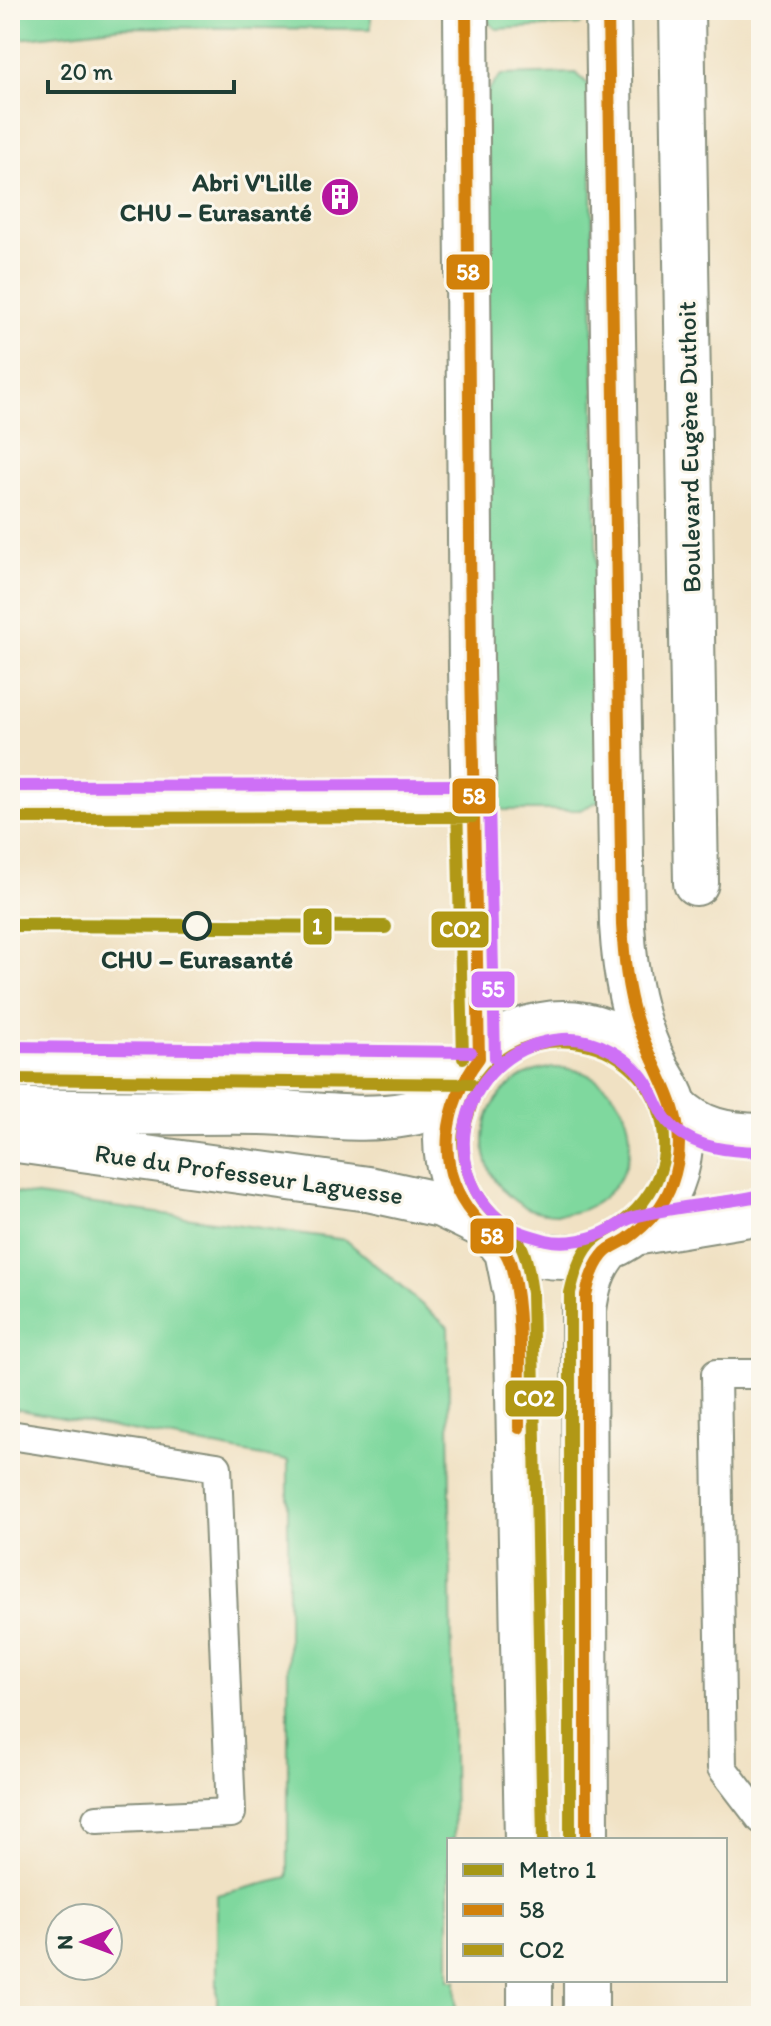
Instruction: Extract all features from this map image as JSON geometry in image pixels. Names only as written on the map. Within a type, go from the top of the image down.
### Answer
[{"type":"street","points":[[466,10],[473,801],[470,1070],[448,1117],[447,1151],[449,1167],[461,1198],[507,1251],[516,1295],[527,1838]]},
{"type":"street","points":[[586,1838],[584,1310],[589,1281],[599,1259],[657,1211],[672,1183],[681,1136],[671,1092],[656,1067],[636,1020],[625,966],[622,925],[608,10]]},
{"type":"street","name":"Boulevard Eugène Duthoit","points":[[682,10],[696,883]]},
{"type":"street","points":[[470,1070],[517,1032],[562,1023],[592,1026],[606,1031],[633,1046],[656,1067]]},
{"type":"street","name":"Rue du Professeur Laguesse","points":[[10,1110],[262,1112],[373,1117],[405,1115],[431,1108],[447,1099],[470,1070]]},
{"type":"street","points":[[675,1106],[688,1118],[710,1129],[761,1136]]},
{"type":"street","name":"Rue du Professeur Laguesse","points":[[10,1139],[368,1189],[441,1205],[489,1230]]},
{"type":"street","points":[[489,1230],[524,1251],[574,1257],[620,1241],[761,1212]]},
{"type":"street","points":[[530,1982],[530,2016]]},
{"type":"street","points":[[586,1982],[586,2016]]},
{"type":"lane","points":[[10,802],[473,801]]},
{"type":"lane","points":[[10,1063],[470,1070]]},
{"type":"lane","points":[[761,1374],[716,1374],[722,1768],[761,1819]]},
{"type":"lane","points":[[10,1435],[217,1467],[231,1813],[97,1819]]},
{"type":"green space","points":[[10,10],[371,10],[371,29],[122,27],[10,40]]},
{"type":"green space","points":[[483,10],[589,10],[590,16],[579,25],[496,29],[483,18]]},
{"type":"green space","points":[[576,73],[591,87],[599,801],[580,810],[504,810],[488,800],[482,98],[501,75]]},
{"type":"green space","points":[[557,1068],[585,1074],[608,1090],[624,1113],[630,1141],[624,1169],[608,1192],[585,1208],[557,1214],[529,1208],[506,1192],[490,1169],[484,1141],[490,1113],[506,1090],[529,1074]]},
{"type":"green space","points":[[10,1192],[346,1240],[448,1327],[454,1838],[447,1838],[447,1982],[456,1982],[456,2016],[217,2016],[217,1895],[288,1878],[288,1461],[10,1408]]},
{"type":"metro line","name":"1","points":[[10,925],[385,927]]},
{"type":"transit line","name":"58","points":[[466,10],[471,668],[479,1058]]},
{"type":"transit line","name":"58","points":[[586,1838],[586,1295],[594,1269],[604,1253],[641,1228],[664,1199],[678,1160],[679,1139],[670,1100],[634,1009],[626,973],[622,925],[608,10]]},
{"type":"transit line","name":"55","points":[[10,786],[473,785]]},
{"type":"transit line","name":"CO2","points":[[457,801],[463,1058]]},
{"type":"transit line","name":"55","points":[[489,801],[495,1058]]},
{"type":"transit line","name":"CO2","points":[[10,818],[473,817]]},
{"type":"transit line","name":"55","points":[[758,1196],[634,1217],[604,1233],[579,1240],[546,1240],[510,1228],[482,1201],[468,1172],[464,1143],[468,1113],[481,1086],[502,1063],[529,1047],[576,1039],[612,1051],[633,1067],[649,1087],[666,1119],[683,1135],[715,1148],[760,1152]]},
{"type":"transit line","name":"CO2","points":[[543,1838],[532,1293],[521,1246],[475,1190],[465,1162],[463,1142],[469,1113],[486,1077],[512,1054],[545,1043],[579,1043],[612,1054],[640,1077],[658,1109],[664,1152],[660,1173],[644,1201],[629,1217],[587,1248],[570,1293],[570,1838]]},
{"type":"transit line","name":"55","points":[[10,1047],[471,1052]]},
{"type":"transit line","name":"58","points":[[479,1058],[467,1076],[451,1116],[448,1157],[460,1196],[510,1261],[519,1328],[519,1428]]},
{"type":"transit line","name":"CO2","points":[[10,1079],[471,1084]]},
{"type":"place","name":"Abri V'Lille CHU – Eurasanté","points":[[340,197]]},
{"type":"place","name":"CHU – Eurasanté","points":[[197,926]]}]
